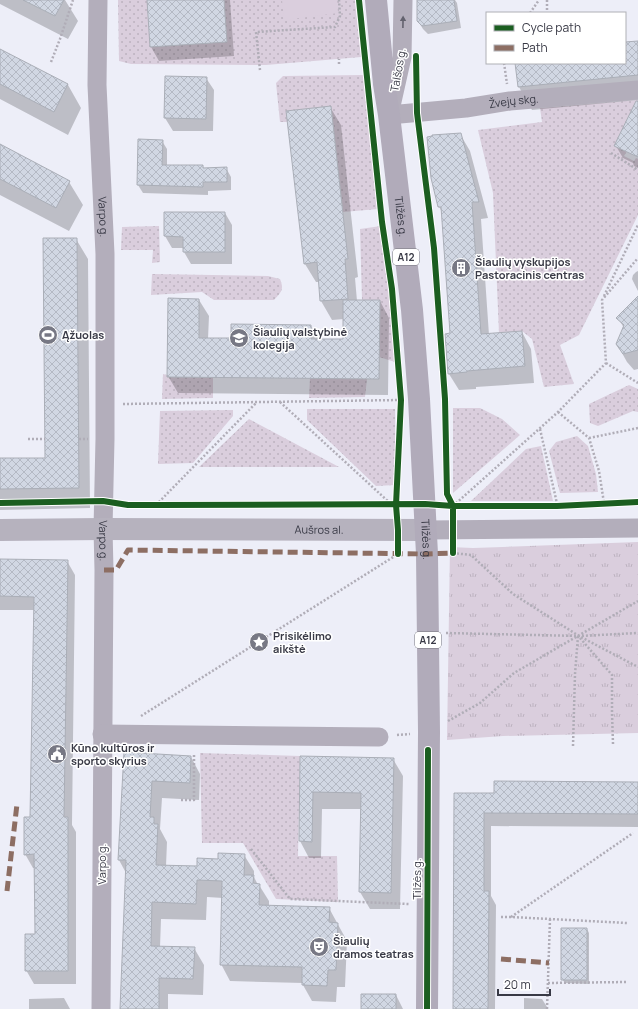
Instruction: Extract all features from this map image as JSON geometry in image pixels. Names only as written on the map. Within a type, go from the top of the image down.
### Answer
[{"type":"highway","name":"Tilžės g.","points":[[376,0],[384,84],[412,310],[420,399],[426,530],[428,732],[427,1009]]},
{"type":"main road","name":"Aušros al.","points":[[0,530],[426,530]]},
{"type":"street","name":"Varpo g.","points":[[98,0],[97,85],[105,254],[101,1009]]},
{"type":"street","name":"Talšos g.","points":[[389,116],[402,57],[403,0]]},
{"type":"street","name":"Žvejų skg.","points":[[389,116],[466,108],[510,101],[638,90]]},
{"type":"street","name":"Aušros al.","points":[[426,530],[638,528]]},
{"type":"street","points":[[102,734],[379,737]]},
{"type":"path","points":[[51,62],[73,0]]},
{"type":"path","points":[[260,70],[256,32],[335,27],[340,16],[339,0]]},
{"type":"path","points":[[531,12],[539,0]]},
{"type":"path","points":[[547,0],[547,12]]},
{"type":"path","points":[[339,59],[339,64]]},
{"type":"path","points":[[611,153],[638,170]]},
{"type":"path","points":[[453,506],[540,429],[606,363],[602,300],[638,225]]},
{"type":"path","points":[[602,300],[638,258]]},
{"type":"path","points":[[606,363],[638,383]]},
{"type":"path","points":[[131,404],[420,399]]},
{"type":"path","points":[[156,505],[257,402]]},
{"type":"path","points":[[279,402],[391,504]]},
{"type":"path","points":[[558,412],[589,438],[599,471],[604,503]]},
{"type":"path","points":[[589,438],[638,428]]},
{"type":"path","points":[[540,429],[557,506]]},
{"type":"path","points":[[28,439],[45,439]]},
{"type":"path","points":[[453,553],[471,555],[513,594],[578,636],[638,667]]},
{"type":"path","points":[[139,718],[398,554]]},
{"type":"path","points":[[379,737],[428,732],[480,703],[514,673],[638,601]]},
{"type":"path","points":[[427,632],[578,636],[638,633]]},
{"type":"path","points":[[578,636],[612,675],[613,744]]},
{"type":"path","points":[[573,746],[575,674],[578,636]]},
{"type":"path","points":[[181,800],[194,800],[195,734]]},
{"type":"path","points":[[511,917],[633,833]]},
{"type":"path","points":[[251,849],[290,899],[427,905]]},
{"type":"path","points":[[501,918],[511,917],[627,923]]},
{"type":"path","points":[[547,1009],[550,919]]},
{"type":"path","points":[[548,982],[627,982]]},
{"type":"green space","points":[[118,0],[355,0],[361,57],[266,65],[131,64],[119,61]]},
{"type":"green space","points":[[282,0],[337,0],[338,13],[284,20]]},
{"type":"green space","points":[[364,75],[378,209],[343,212],[331,106],[287,111],[288,122],[280,122],[276,83],[283,76]]},
{"type":"green space","points":[[638,100],[638,111],[627,151],[624,156],[634,161],[636,158],[638,159],[638,215],[579,335],[560,345],[574,384],[544,387],[532,339],[522,331],[499,333],[493,193],[478,130],[542,122],[540,108]]},
{"type":"green space","points":[[159,226],[160,262],[152,263],[153,250],[121,250],[122,227]]},
{"type":"green space","points":[[381,226],[390,300],[395,362],[379,357],[380,300],[362,300],[360,229]]},
{"type":"green space","points":[[152,274],[268,276],[280,279],[282,288],[274,300],[214,300],[202,292],[151,295]]},
{"type":"green space","points":[[163,374],[167,375],[167,377],[213,377],[213,398],[162,399]]},
{"type":"green space","points":[[310,378],[367,379],[365,397],[309,398]]},
{"type":"green space","points":[[629,385],[638,389],[638,412],[633,411],[598,426],[590,423],[589,404]]},
{"type":"green space","points":[[453,408],[480,408],[502,419],[520,435],[453,493]]},
{"type":"green space","points":[[307,409],[395,409],[395,485],[376,486],[307,420]]},
{"type":"green space","points":[[233,410],[233,416],[193,463],[158,464],[160,411]]},
{"type":"green space","points":[[249,419],[339,467],[199,467]]},
{"type":"green space","points":[[577,436],[588,446],[596,474],[598,492],[560,493],[549,451],[556,442]]},
{"type":"green space","points":[[541,446],[553,501],[471,501],[526,449]]},
{"type":"green space","points":[[638,542],[638,733],[503,736],[447,740],[450,547],[473,548]]},
{"type":"green space","points":[[200,753],[300,756],[298,856],[337,856],[338,902],[276,899],[243,843],[202,843]]},
{"type":"building","points":[[23,0],[64,0],[55,16]]},
{"type":"building","points":[[147,0],[224,0],[227,42],[150,47]]},
{"type":"building","points":[[417,0],[454,0],[457,21],[422,26],[417,21]]},
{"type":"building","points":[[638,41],[638,75],[518,87],[515,64],[626,64],[626,42]]},
{"type":"building","points":[[0,49],[68,84],[54,112],[0,84]]},
{"type":"building","points":[[165,76],[207,77],[206,119],[164,118]]},
{"type":"building","points":[[636,101],[638,101],[638,157],[614,146]]},
{"type":"building","points":[[331,106],[348,259],[345,259],[348,299],[320,301],[317,262],[304,264],[286,111]]},
{"type":"building","name":"Šiaulių vyskupijos Pastoracinis centras","points":[[461,133],[479,202],[472,202],[481,334],[522,331],[525,366],[448,374],[445,334],[450,333],[441,207],[438,207],[431,178],[427,137],[432,135]]},
{"type":"building","points":[[138,139],[163,140],[162,165],[203,165],[203,168],[227,167],[227,182],[203,182],[203,187],[137,185]]},
{"type":"building","points":[[0,144],[70,181],[56,208],[0,179]]},
{"type":"building","points":[[164,212],[225,212],[225,252],[183,252],[183,237],[164,236]]},
{"type":"building","points":[[43,238],[77,238],[79,488],[0,489],[0,458],[45,458]]},
{"type":"building","points":[[638,296],[638,350],[623,354],[616,344],[624,325],[616,318]]},
{"type":"building","name":"Šiaulių valstybinė kolegija","points":[[168,298],[199,299],[199,338],[231,338],[231,324],[311,325],[311,339],[343,339],[343,300],[380,300],[379,379],[167,377]]},
{"type":"building","points":[[0,559],[68,560],[64,817],[68,817],[68,971],[25,971],[25,934],[35,934],[34,854],[24,855],[24,817],[30,817],[34,597],[0,596]]},
{"type":"building","points":[[124,752],[191,756],[190,783],[152,781],[150,817],[154,817],[154,824],[158,824],[156,865],[197,866],[197,858],[218,859],[218,853],[245,854],[244,875],[254,875],[253,883],[260,884],[259,905],[330,907],[329,922],[338,923],[336,970],[328,970],[327,986],[302,985],[302,967],[220,965],[222,881],[197,880],[196,904],[152,902],[151,946],[195,947],[193,979],[159,978],[159,1009],[120,1009],[126,860],[118,860]]},
{"type":"building","points":[[300,756],[394,758],[391,893],[359,892],[361,793],[313,792],[312,842],[299,841]]},
{"type":"building","points":[[494,781],[638,782],[638,814],[484,813],[484,891],[489,891],[488,1009],[453,1009],[454,793],[494,793]]},
{"type":"building","points":[[561,928],[587,928],[587,980],[561,980]]},
{"type":"building","points":[[361,994],[396,994],[396,1009],[361,1009]]},
{"type":"marked path","points":[[104,570],[116,570],[128,550],[427,554],[453,553],[453,550]]},
{"type":"marked path","points":[[7,891],[17,804]]},
{"type":"marked path","points":[[501,959],[549,963]]},
{"type":"cycle path","points":[[359,0],[382,222],[392,289],[401,400],[396,505],[398,554]]},
{"type":"cycle path","points":[[416,56],[417,113],[434,248],[445,399],[447,494],[453,506],[453,553]]},
{"type":"cycle path","points":[[0,503],[103,501],[128,505],[425,504],[453,506],[557,506],[638,502]]},
{"type":"cycle path","points":[[427,1009],[428,750]]},
{"type":"place","name":"Šiaulių vyskupijos Pastoracinis centras","points":[[461,268]]},
{"type":"place","name":"Ąžuolas","points":[[48,335]]},
{"type":"place","name":"Šiaulių valstybinė kolegija","points":[[239,338]]},
{"type":"place","name":"Prisikėlimo aikštė","points":[[259,642]]},
{"type":"place","name":"Kūno kultūros ir sporto skyrius","points":[[57,754]]},
{"type":"place","name":"Šiaulių dramos teatras","points":[[319,947]]}]
